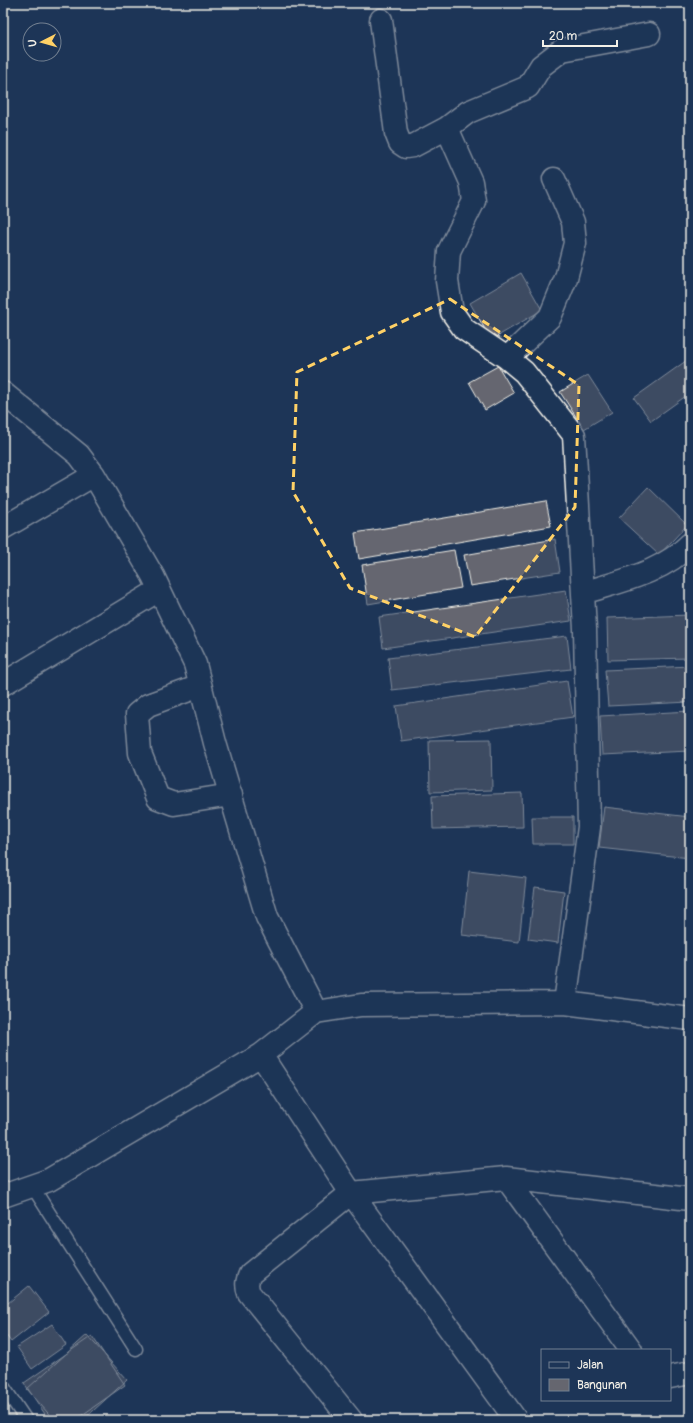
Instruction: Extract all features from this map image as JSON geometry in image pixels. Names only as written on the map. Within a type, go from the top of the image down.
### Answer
[{"type":"street","points":[[381,20],[396,133],[400,143],[406,147],[413,146],[447,128],[468,112],[528,87],[541,66],[562,50],[649,34]]},
{"type":"street","points":[[447,128],[471,182],[474,201],[449,251],[447,281],[452,312],[464,329],[508,358],[524,372],[574,435],[583,593],[589,827],[565,1003]]},
{"type":"street","points":[[508,358],[550,317],[566,278],[575,243],[573,222],[554,179]]},
{"type":"street","points":[[3,393],[79,455],[94,475],[153,576],[195,664],[231,795],[268,917],[316,1012]]},
{"type":"street","points":[[3,528],[94,475]]},
{"type":"street","points":[[583,593],[656,569],[679,555],[690,544]]},
{"type":"street","points":[[3,684],[159,590]]},
{"type":"street","points":[[200,686],[148,705],[137,714],[140,753],[158,798],[174,804],[231,795]]},
{"type":"street","points":[[3,1196],[49,1180],[261,1055],[316,1012],[361,1005],[565,1003],[690,1019]]},
{"type":"street","points":[[261,1055],[350,1193],[516,1420]]},
{"type":"street","points":[[506,1178],[630,1349]]},
{"type":"street","points":[[351,1420],[249,1293],[247,1288],[247,1281],[250,1274],[350,1193],[506,1178],[690,1199]]},
{"type":"street","points":[[671,1377],[690,1373]]},
{"type":"lane","points":[[32,1186],[136,1349]]},
{"type":"lane","points":[[3,1386],[26,1420]]},
{"type":"highlighted area","points":[[450,299],[579,385],[575,507],[475,637],[350,588],[293,492],[297,372]]},
{"type":"building","points":[[521,273],[542,310],[491,340],[470,303]]},
{"type":"building","points":[[690,358],[690,393],[651,421],[634,398]]},
{"type":"building","points":[[498,366],[514,393],[485,410],[469,382]]},
{"type":"building","points":[[588,375],[612,412],[584,429],[560,392]]},
{"type":"building","points":[[648,487],[687,525],[659,555],[619,518]]},
{"type":"building","points":[[546,501],[551,526],[359,559],[355,533]]},
{"type":"building","points":[[555,539],[560,572],[470,586],[464,555]]},
{"type":"building","points":[[454,550],[461,588],[368,604],[362,565]]},
{"type":"building","points":[[566,590],[571,621],[383,648],[379,617]]},
{"type":"building","points":[[690,615],[690,658],[608,660],[607,618]]},
{"type":"building","points":[[567,636],[571,669],[392,690],[388,658]]},
{"type":"building","points":[[690,666],[690,702],[608,706],[605,670]]},
{"type":"building","points":[[567,681],[573,717],[401,741],[396,706]]},
{"type":"building","points":[[690,711],[690,751],[602,755],[600,716]]},
{"type":"building","points":[[491,739],[492,790],[430,792],[429,740]]},
{"type":"building","points":[[522,793],[523,827],[433,829],[432,796]]},
{"type":"building","points":[[604,807],[690,817],[690,858],[599,848]]},
{"type":"building","points":[[532,817],[573,817],[573,844],[533,844]]},
{"type":"building","points":[[469,871],[526,878],[519,942],[462,935]]},
{"type":"building","points":[[535,887],[564,891],[558,943],[528,939]]},
{"type":"building","points":[[29,1286],[49,1312],[11,1342],[3,1331],[3,1307]]},
{"type":"building","points":[[52,1324],[66,1345],[32,1369],[17,1347]]},
{"type":"building","points":[[87,1335],[127,1380],[83,1420],[54,1420],[27,1389]]},
{"type":"building","points":[[92,1336],[125,1385],[75,1420],[49,1420],[24,1383]]}]
